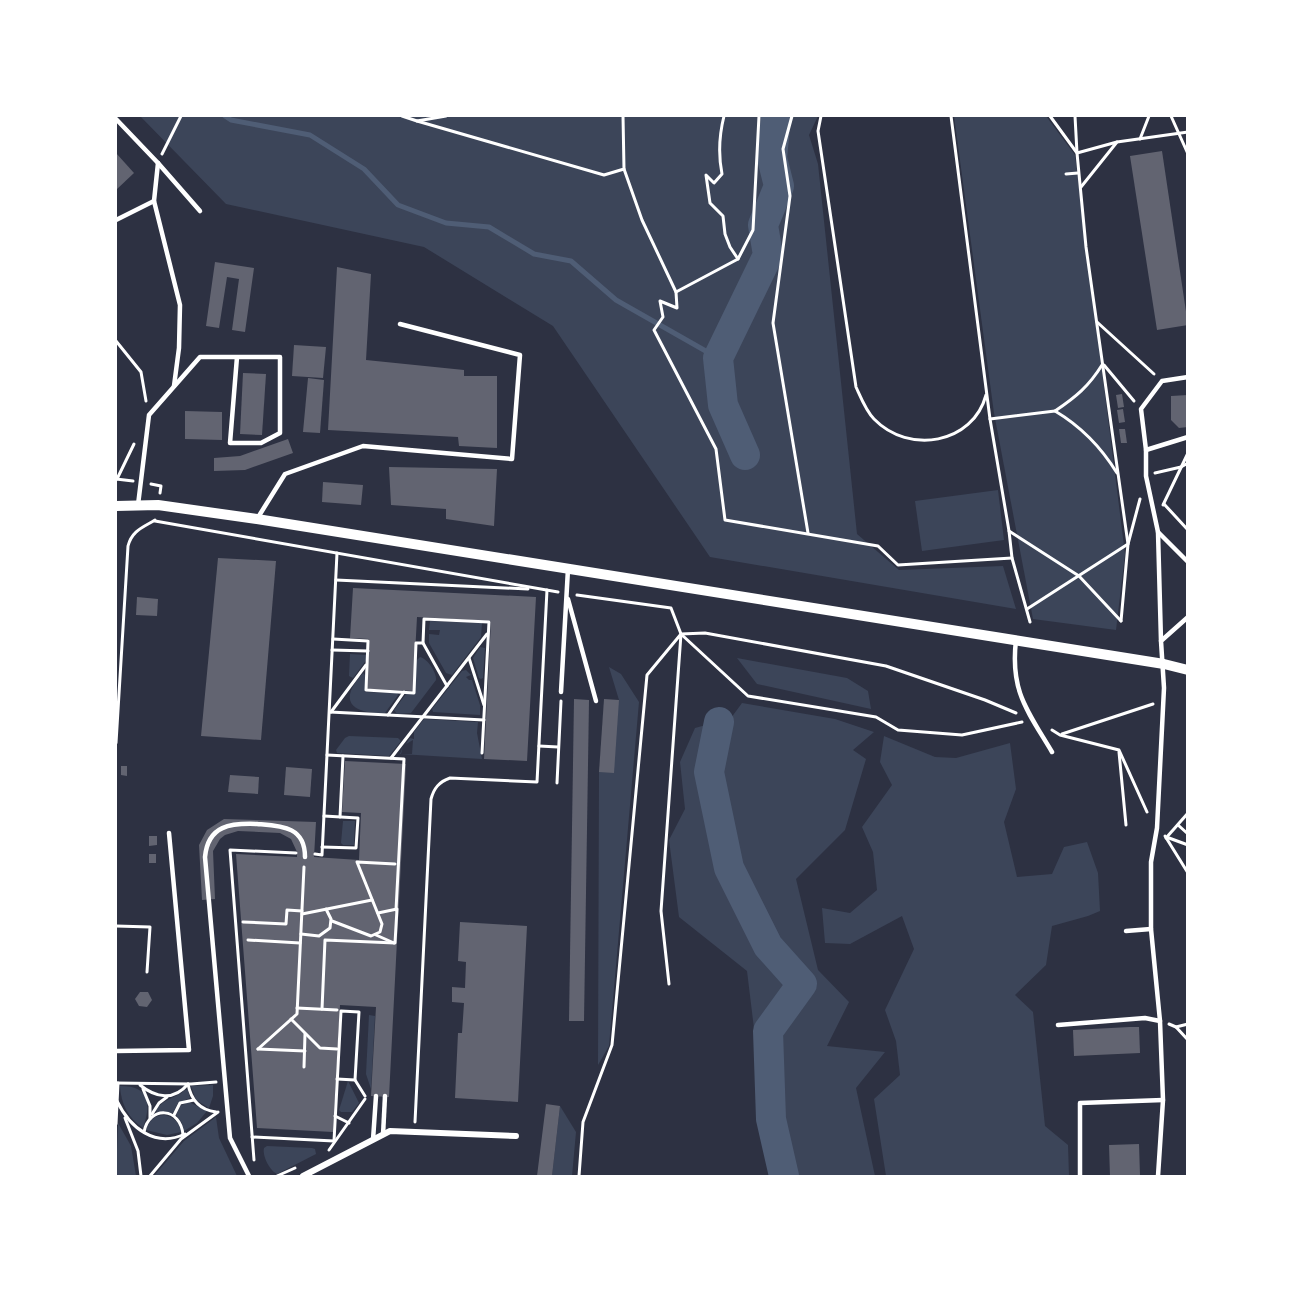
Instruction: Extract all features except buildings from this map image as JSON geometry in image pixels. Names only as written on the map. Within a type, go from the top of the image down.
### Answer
[{"type":"street","points":[[116,506],[158,505],[257,519],[1164,664],[1188,670]]},
{"type":"street","points":[[1164,664],[1188,661]]},
{"type":"street","points":[[303,1176],[390,1131],[516,1136]]},
{"type":"lane","points":[[116,119],[200,211]]},
{"type":"lane","points":[[158,163],[154,201],[180,305],[174,386]]},
{"type":"lane","points":[[116,220],[154,201]]},
{"type":"lane","points":[[257,519],[285,474],[363,446],[512,459],[520,355],[400,324]]},
{"type":"lane","points":[[138,505],[148,415],[200,357],[237,357],[280,357],[280,433],[261,443],[230,443],[237,357]]},
{"type":"lane","points":[[1158,1176],[1163,1100],[1160,1021],[1151,929],[1151,862],[1157,828],[1164,664],[1161,641],[1158,532],[1146,476],[1146,450],[1141,409],[1162,381],[1188,377]]},
{"type":"lane","points":[[1146,450],[1188,438]]},
{"type":"lane","points":[[1158,532],[1188,562]]},
{"type":"lane","points":[[561,692],[568,568]]},
{"type":"lane","points":[[567,594],[596,701]]},
{"type":"lane","points":[[1161,641],[1188,617]]},
{"type":"lane","points":[[1016,640],[1013,659],[1018,692],[1052,752]]},
{"type":"lane","points":[[249,1176],[230,1138],[206,849],[214,834],[230,825],[282,826],[297,834],[307,856]]},
{"type":"lane","points":[[116,1051],[189,1050],[169,833]]},
{"type":"lane","points":[[1126,931],[1151,929]]},
{"type":"lane","points":[[1058,1025],[1145,1018],[1160,1021]]},
{"type":"lane","points":[[373,1140],[376,1096]]},
{"type":"lane","points":[[383,1135],[385,1096]]},
{"type":"lane","points":[[1080,1176],[1080,1103],[1163,1100]]},
{"type":"path","points":[[158,163],[181,116]]},
{"type":"path","points":[[402,116],[603,175],[624,169]]},
{"type":"path","points":[[417,121],[447,116]]},
{"type":"path","points":[[623,116],[624,169],[642,220],[676,292],[677,308],[660,301],[663,317],[654,330],[716,449],[725,520],[878,546],[898,566],[1012,558]]},
{"type":"path","points":[[724,116],[720,133],[719,158],[722,174],[714,183],[705,175],[706,192],[710,203],[723,216],[725,234],[730,248],[738,259]]},
{"type":"path","points":[[676,292],[738,259],[753,230],[759,116]]},
{"type":"path","points":[[792,116],[783,149],[790,196],[773,323],[808,533]]},
{"type":"path","points":[[821,116],[818,131],[856,387],[862,400],[874,419],[891,433],[913,440],[935,440],[954,434],[970,423],[982,407],[987,392]]},
{"type":"path","points":[[951,116],[990,419],[1012,558],[1030,622]]},
{"type":"path","points":[[1050,116],[1077,153]]},
{"type":"path","points":[[1075,116],[1086,247],[1128,544]]},
{"type":"path","points":[[1140,139],[1149,116]]},
{"type":"path","points":[[1171,116],[1188,154]]},
{"type":"path","points":[[1077,153],[1117,142],[1188,132]]},
{"type":"path","points":[[1080,189],[1117,142]]},
{"type":"path","points":[[1066,174],[1078,173]]},
{"type":"path","points":[[1096,321],[1162,381]]},
{"type":"path","points":[[116,341],[141,372],[148,415]]},
{"type":"path","points":[[990,419],[1055,411],[1091,382],[1103,363]]},
{"type":"path","points":[[1103,363],[1141,409]]},
{"type":"path","points":[[1055,411],[1088,435],[1105,453],[1118,474]]},
{"type":"path","points":[[116,478],[138,436]]},
{"type":"path","points":[[1156,520],[1188,453]]},
{"type":"path","points":[[1146,476],[1188,463]]},
{"type":"path","points":[[1009,531],[1079,576],[1121,621],[1128,544],[1140,498]]},
{"type":"path","points":[[1164,504],[1188,530]]},
{"type":"path","points":[[155,521],[567,594],[671,608],[681,634],[661,911],[669,984]]},
{"type":"path","points":[[1027,609],[1128,544]]},
{"type":"path","points":[[116,743],[128,546]]},
{"type":"path","points":[[304,1051],[258,1049],[297,1014],[307,856],[322,855],[337,553]]},
{"type":"path","points":[[336,580],[547,590]]},
{"type":"path","points":[[414,1132],[433,793],[440,783],[450,778],[537,782],[547,590]]},
{"type":"path","points":[[447,686],[423,644],[424,619],[489,622],[482,753]]},
{"type":"path","points":[[391,759],[488,633]]},
{"type":"path","points":[[579,1176],[583,1122],[612,1045],[647,675],[681,634],[705,633],[886,666],[985,699],[1033,720],[1060,735],[1119,750],[1157,828],[1167,837],[1188,873]]},
{"type":"path","points":[[681,634],[748,696],[876,717],[898,730],[908,731],[962,735],[1033,720]]},
{"type":"path","points":[[333,639],[368,641],[366,690],[414,693],[416,643],[423,644]]},
{"type":"path","points":[[332,650],[368,651]]},
{"type":"path","points":[[469,658],[485,707]]},
{"type":"path","points":[[330,712],[367,664]]},
{"type":"path","points":[[387,715],[404,692]]},
{"type":"path","points":[[557,783],[561,692]]},
{"type":"path","points":[[1060,735],[1154,704]]},
{"type":"path","points":[[330,712],[484,720]]},
{"type":"path","points":[[539,746],[559,747]]},
{"type":"path","points":[[1119,750],[1126,825]]},
{"type":"path","points":[[327,755],[404,759],[396,910]]},
{"type":"path","points":[[340,817],[343,756]]},
{"type":"path","points":[[1151,862],[1167,837],[1188,813]]},
{"type":"path","points":[[322,847],[356,849],[358,818],[324,816]]},
{"type":"path","points":[[1178,825],[1188,834]]},
{"type":"path","points":[[1167,837],[1188,845]]},
{"type":"path","points":[[254,1167],[230,850],[298,854]]},
{"type":"path","points":[[376,935],[380,932],[382,924],[357,862],[395,864]]},
{"type":"path","points":[[243,922],[286,924],[287,910],[302,913],[372,900]]},
{"type":"path","points":[[326,909],[332,921],[371,936],[376,935],[395,944]]},
{"type":"path","points":[[378,913],[397,909],[395,944]]},
{"type":"path","points":[[301,934],[321,935],[330,928],[332,921]]},
{"type":"path","points":[[116,926],[150,927],[147,972]]},
{"type":"path","points":[[248,940],[300,943]]},
{"type":"path","points":[[322,1010],[325,940],[395,944]]},
{"type":"path","points":[[297,1008],[337,1010]]},
{"type":"path","points":[[335,1141],[335,1116],[340,1011],[359,1012],[355,1080],[337,1079]]},
{"type":"path","points":[[291,1019],[320,1048],[337,1049]]},
{"type":"path","points":[[1188,1024],[1176,1027],[1188,1040]]},
{"type":"path","points":[[304,1067],[305,1034]]},
{"type":"path","points":[[116,1124],[117,1083],[225,1082]]},
{"type":"path","points":[[139,1084],[153,1094],[167,1096],[179,1093],[189,1084]]},
{"type":"path","points":[[139,1084],[148,1099],[150,1118]]},
{"type":"path","points":[[150,1176],[192,1131],[218,1112],[205,1109],[194,1100],[189,1084]]},
{"type":"path","points":[[143,1133],[146,1123],[159,1103],[167,1096]]},
{"type":"path","points":[[328,1152],[366,1098]]},
{"type":"path","points":[[174,1115],[180,1103],[194,1100]]},
{"type":"path","points":[[117,1101],[138,1151],[141,1176]]},
{"type":"path","points":[[150,1118],[161,1113],[174,1115],[181,1123],[183,1135]]},
{"type":"path","points":[[123,1114],[143,1133],[155,1137],[167,1138],[192,1131]]},
{"type":"path","points":[[335,1116],[348,1123]]},
{"type":"path","points":[[252,1137],[335,1141]]},
{"type":"shaded area","points":[[140,116],[818,116],[809,135],[818,164],[857,534],[899,570],[1003,566],[1016,609],[710,557],[553,326],[424,247],[226,204]]},
{"type":"shaded area","points":[[954,116],[1046,116],[1075,155],[1125,554],[1116,630],[1033,619],[994,413]]},
{"type":"shaded area","points":[[998,490],[1004,540],[922,551],[915,501]]},
{"type":"shaded area","points":[[430,621],[482,623],[481,637],[452,675],[446,673],[429,643],[429,634],[439,635],[440,630],[429,630]]},
{"type":"shaded area","points":[[480,647],[485,648],[483,678],[481,679],[473,658]]},
{"type":"shaded area","points":[[350,654],[367,655],[367,659],[353,678],[349,676]]},
{"type":"shaded area","points":[[420,657],[426,660],[431,667],[436,680],[411,713],[397,714],[394,710],[406,694],[414,694],[416,661]]},
{"type":"shaded area","points":[[737,658],[847,678],[868,691],[871,709],[757,684]]},
{"type":"shaded area","points":[[609,667],[621,674],[639,702],[609,1046],[598,1065],[599,772],[619,700]]},
{"type":"shaded area","points":[[466,670],[471,675],[466,677],[472,680],[480,705],[480,715],[433,712],[432,709],[462,671]]},
{"type":"shaded area","points":[[363,673],[366,676],[365,692],[397,693],[398,695],[385,713],[364,711],[352,704],[351,691]]},
{"type":"shaded area","points":[[742,703],[835,719],[874,732],[853,750],[866,759],[845,830],[796,879],[818,970],[849,1002],[827,1046],[885,1052],[856,1088],[875,1176],[772,1176],[747,971],[679,917],[669,840],[685,809],[680,762],[695,728],[731,718]]},
{"type":"shaded area","points":[[424,719],[478,722],[477,733],[482,759],[400,754],[403,746],[401,754],[412,754],[413,740],[406,744],[410,738],[414,739],[414,732]]},
{"type":"shaded area","points":[[349,736],[398,738],[401,741],[389,756],[337,753],[336,750]]},
{"type":"shaded area","points":[[884,736],[935,757],[956,758],[1010,743],[1016,789],[1004,822],[1017,877],[1052,874],[1064,847],[1087,842],[1098,873],[1100,911],[1052,926],[1046,965],[1015,995],[1033,1012],[1045,1126],[1068,1145],[1069,1176],[886,1176],[874,1099],[900,1075],[896,1041],[885,1010],[914,949],[902,916],[850,944],[825,943],[822,908],[850,913],[877,890],[873,852],[862,827],[892,785],[880,762]]},
{"type":"shaded area","points":[[343,821],[355,821],[354,845],[341,843]]},
{"type":"shaded area","points":[[369,1015],[375,1016],[371,1089],[366,1074]]},
{"type":"shaded area","points":[[348,1081],[359,1103],[352,1112],[341,1112],[339,1110]]},
{"type":"shaded area","points":[[213,1085],[213,1096],[209,1108],[196,1100],[191,1086]]},
{"type":"shaded area","points":[[120,1086],[138,1089],[146,1098],[147,1111],[143,1128],[126,1110]]},
{"type":"shaded area","points":[[188,1090],[190,1098],[178,1103],[173,1113],[157,1112],[156,1110],[162,1103]]},
{"type":"shaded area","points":[[189,1102],[207,1111],[197,1123],[184,1131],[176,1115],[180,1106]]},
{"type":"shaded area","points":[[560,1106],[576,1132],[572,1176],[552,1176]]},
{"type":"shaded area","points":[[165,1115],[176,1121],[181,1132],[167,1135],[146,1130],[153,1119]]},
{"type":"shaded area","points":[[216,1117],[219,1138],[237,1176],[154,1176],[184,1141]]},
{"type":"shaded area","points":[[118,1123],[131,1146],[136,1176],[116,1176]]},
{"type":"shaded area","points":[[267,1146],[312,1148],[315,1149],[316,1154],[277,1174],[269,1167],[265,1159],[264,1148]]},
{"type":"waterway","points":[[225,116],[231,120],[310,135],[364,169],[398,205],[446,223],[489,227],[534,254],[571,261],[616,300],[718,358]]},
{"type":"waterway","points":[[745,455],[723,405],[718,358],[768,255],[763,225],[779,186],[772,158],[776,116]]},
{"type":"waterway","points":[[719,722],[709,772],[729,868],[768,946],[802,984],[768,1031],[771,1119],[784,1176]]}]
